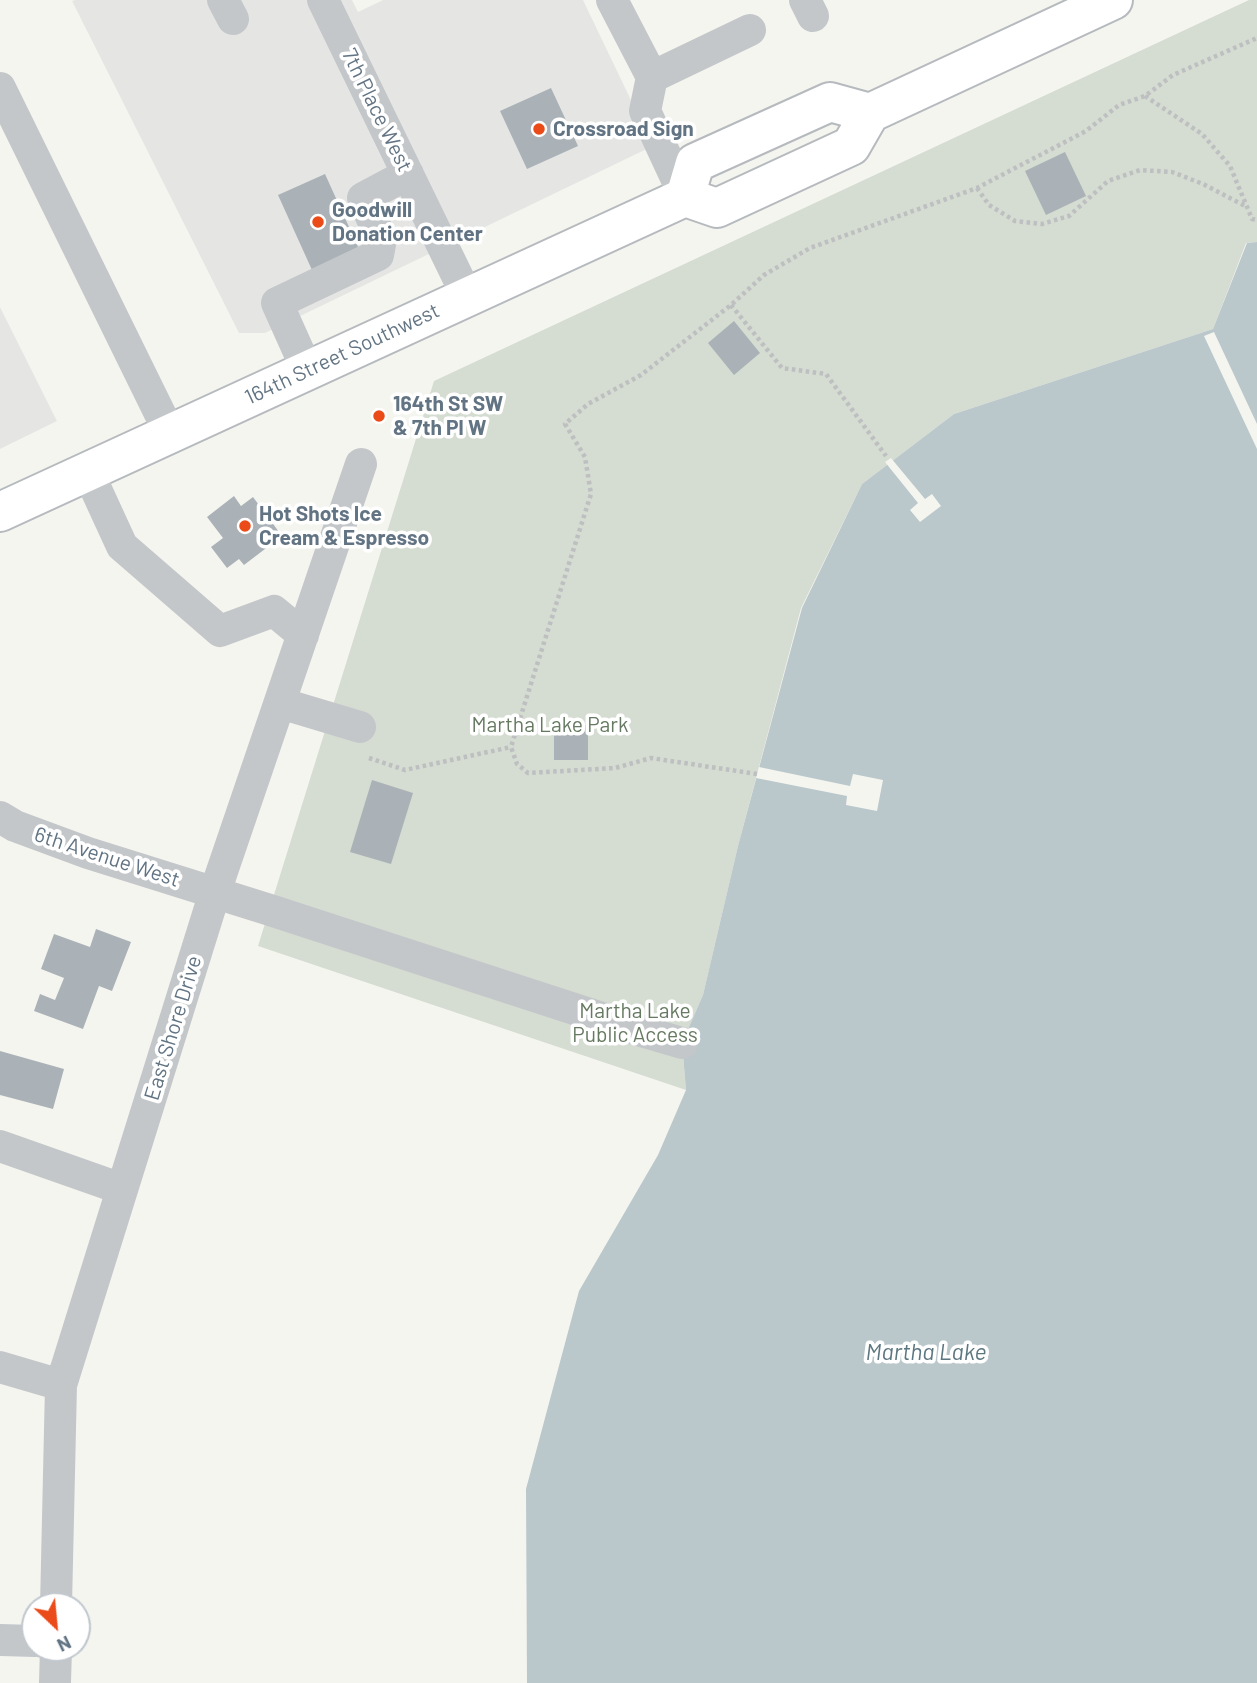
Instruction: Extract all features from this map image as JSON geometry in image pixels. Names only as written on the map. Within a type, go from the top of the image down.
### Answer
[{"type":"main road","points":[[870,113],[830,102],[695,163],[685,197],[717,208],[851,146],[870,113],[1113,0]]},
{"type":"main road","name":"164th Street Southwest","points":[[0,512],[685,197]]},
{"type":"street","name":"7th Place West","points":[[323,0],[467,296]]},
{"type":"street","points":[[612,0],[652,77],[645,111],[685,197]]},
{"type":"street","points":[[652,77],[750,30]]},
{"type":"street","points":[[0,88],[170,434]]},
{"type":"street","points":[[307,370],[277,303],[378,255],[381,239],[363,198],[408,174]]},
{"type":"street","name":"East Shore Drive","points":[[56,1592],[61,1385],[215,892],[361,464]]},
{"type":"street","points":[[88,472],[122,546],[220,631],[274,611],[303,635]]},
{"type":"street","points":[[280,703],[360,727]]},
{"type":"street","name":"6th Avenue West","points":[[0,817],[15,826],[88,853],[682,1042]]},
{"type":"street","points":[[0,1146],[122,1189]]},
{"type":"street","points":[[0,1367],[61,1385]]},
{"type":"street","points":[[0,1640],[21,1640]]},
{"type":"street","points":[[55,1662],[55,1683]]},
{"type":"path","points":[[757,774],[650,758],[615,768],[528,773],[517,764],[511,747],[591,494],[585,457],[565,424],[588,404],[641,375],[731,305],[764,275],[810,248],[977,188],[1086,131],[1119,105],[1144,96],[1173,75],[1257,38]]},
{"type":"path","points":[[1144,96],[1202,134],[1230,166],[1252,219],[1257,220]]},
{"type":"path","points":[[977,188],[989,205],[1015,220],[1042,224],[1069,216],[1108,181],[1140,170],[1172,172],[1203,184],[1247,207]]},
{"type":"path","points":[[731,305],[782,368],[826,374],[886,456]]},
{"type":"path","points":[[368,758],[405,770],[511,747]]},
{"type":"shaded area","points":[[352,0],[358,12],[383,0],[583,0],[653,146],[265,333],[239,333],[72,1]]},
{"type":"shaded area","points":[[0,307],[57,421],[0,449]]},
{"type":"green space","name":"Martha Lake Park","points":[[1249,0],[1257,0],[1257,242],[1246,243],[1213,329],[954,414],[862,484],[801,608],[738,846],[703,995],[682,1043],[686,1090],[258,946],[434,381]]},
{"type":"water","name":"Martha Lake","points":[[1257,242],[1257,1683],[527,1683],[526,1489],[579,1291],[658,1155],[686,1090],[682,1043],[703,995],[738,846],[802,608],[862,484],[954,414],[1213,329],[1247,243]]},
{"type":"pier","points":[[1214,332],[1257,424],[1257,449],[1204,336]]},
{"type":"pier","points":[[891,458],[925,499],[932,494],[941,506],[920,522],[910,510],[918,503],[885,462]]},
{"type":"pier","points":[[759,767],[850,786],[853,774],[883,780],[877,811],[846,805],[847,796],[756,778]]},
{"type":"building","name":"Crossroad Sign","points":[[551,88],[578,146],[527,169],[500,111]]},
{"type":"building","points":[[1065,152],[1086,196],[1046,215],[1025,171]]},
{"type":"building","name":"Goodwill Donation Center","points":[[325,174],[359,249],[312,270],[278,195]]},
{"type":"building","points":[[734,321],[760,353],[734,375],[708,343]]},
{"type":"building","name":"Hot Shots Ice Cream & Espresso","points":[[234,496],[241,506],[253,497],[282,536],[244,565],[239,559],[227,568],[211,547],[223,538],[207,517]]},
{"type":"building","points":[[554,725],[588,725],[588,760],[554,760]]},
{"type":"building","points":[[372,780],[413,793],[391,864],[350,852]]},
{"type":"building","points":[[96,929],[131,942],[112,991],[99,986],[83,1029],[34,1011],[40,994],[55,1000],[64,978],[41,969],[54,934],[90,947]]},
{"type":"building","points":[[0,1051],[64,1069],[53,1109],[0,1095]]},
{"type":"place","name":"Crossroad Sign","points":[[539,129]]},
{"type":"place","name":"Goodwill Donation Center","points":[[318,222]]},
{"type":"place","name":"164th St SW & 7th Pl W","points":[[379,416]]},
{"type":"place","name":"Hot Shots Ice Cream & Espresso","points":[[245,526]]},
{"type":"park label","name":"Martha Lake Public Access","points":[[635,1023]]}]
